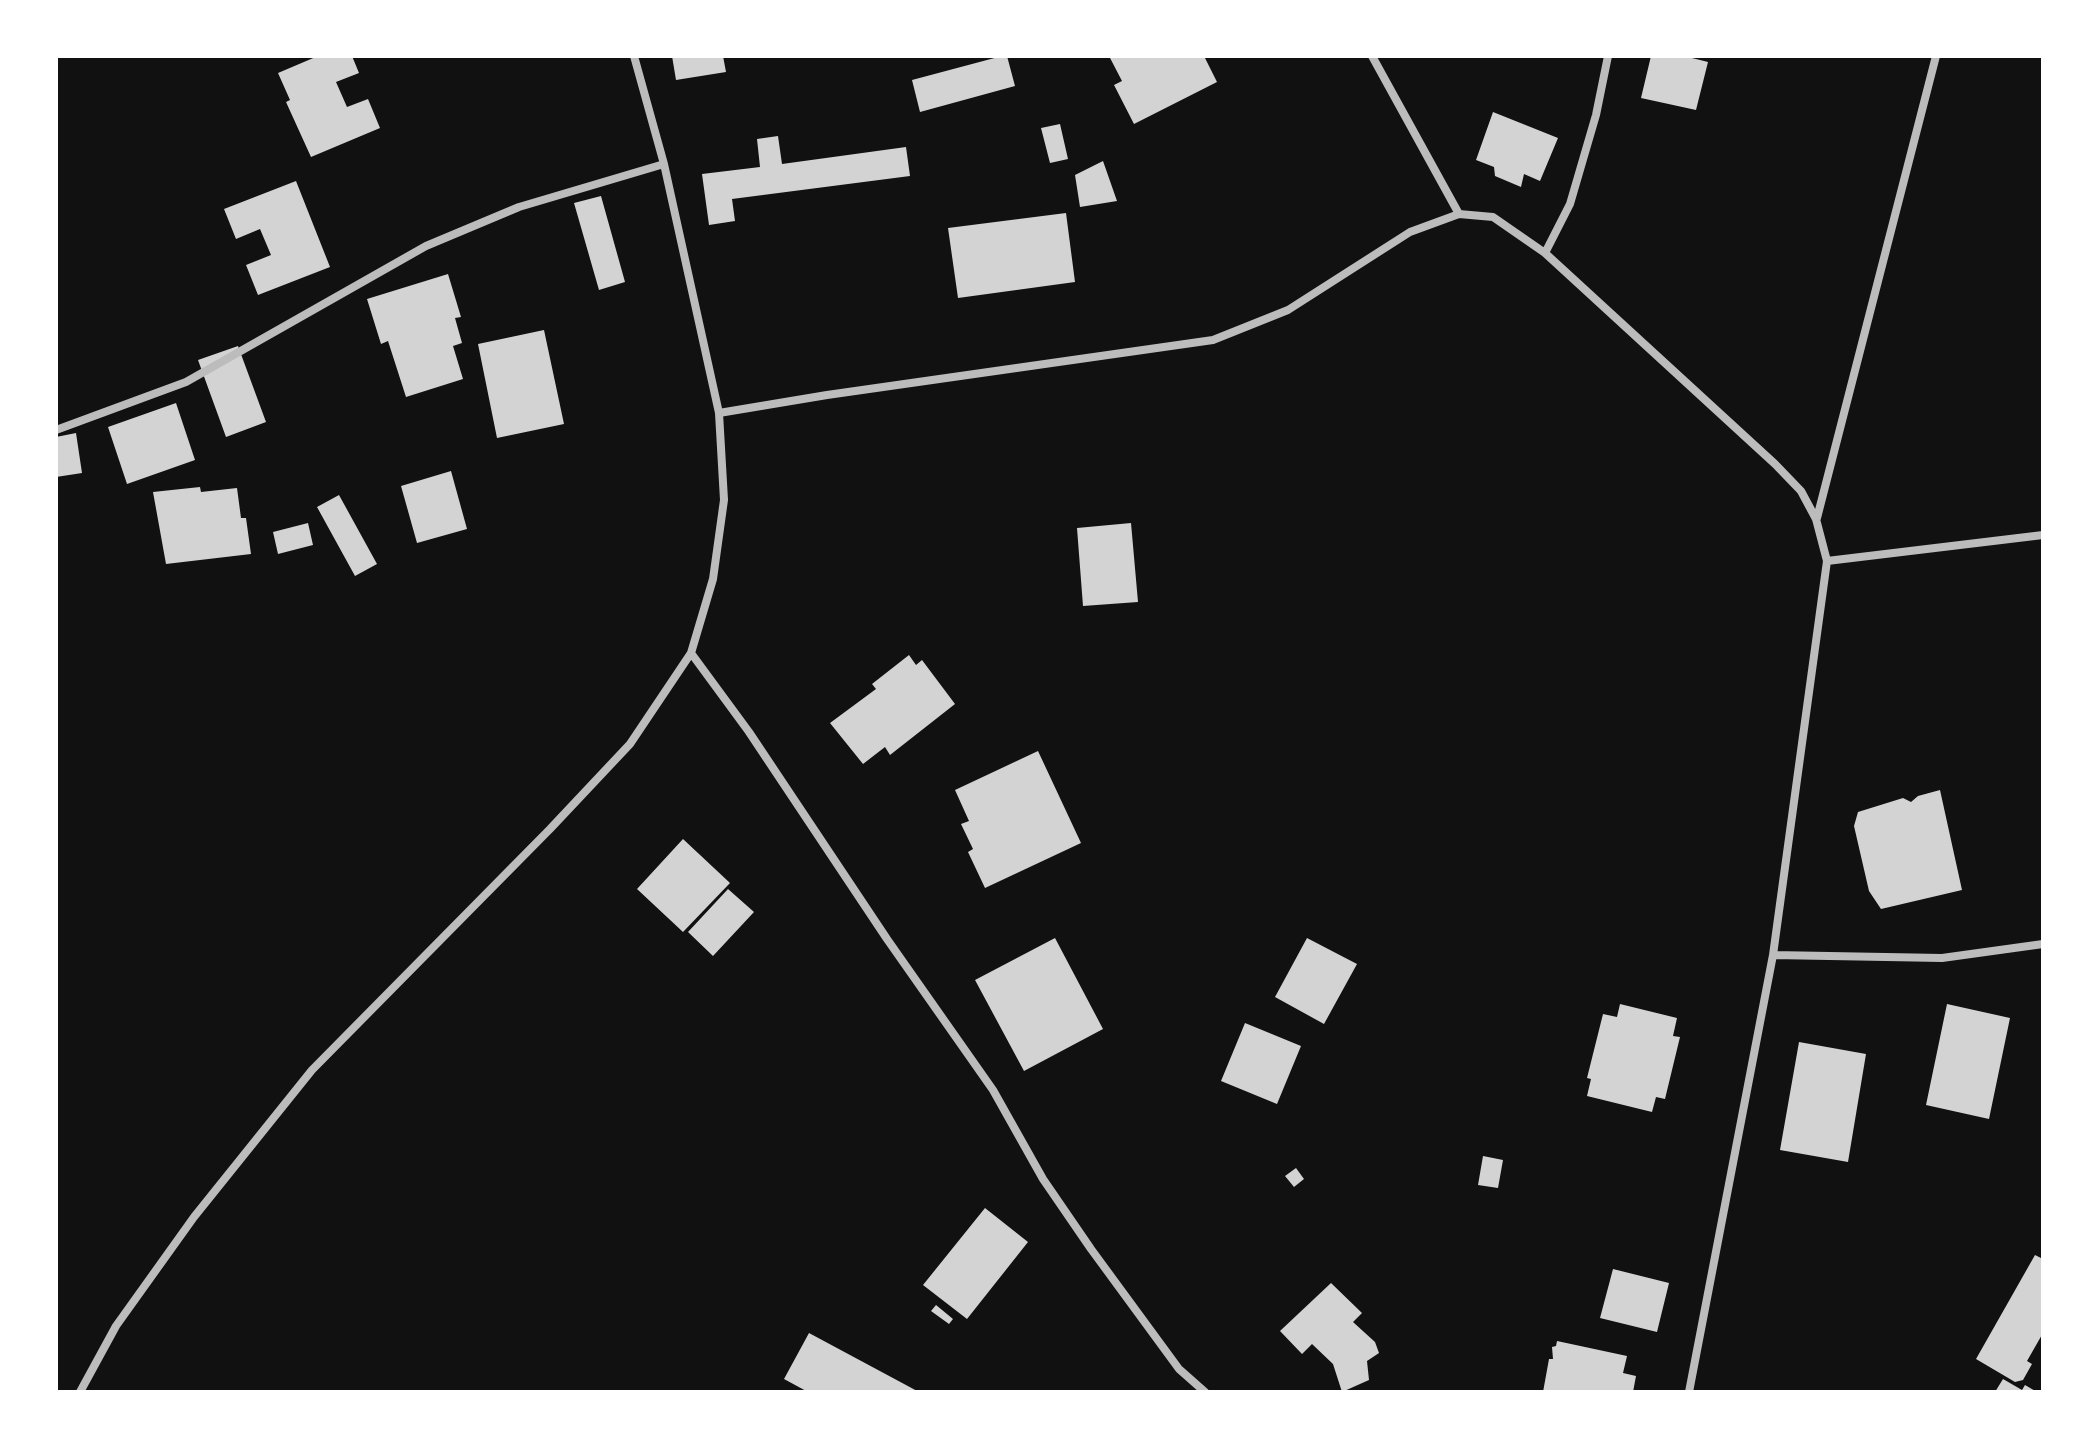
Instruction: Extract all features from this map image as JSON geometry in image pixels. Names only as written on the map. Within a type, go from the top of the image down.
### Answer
[{"type":"street","points":[[80,1392],[116,1326],[194,1217],[312,1070],[630,744],[691,653],[713,579],[724,500],[719,413],[664,164],[634,56]]},
{"type":"street","points":[[1372,56],[1459,214]]},
{"type":"street","points":[[1545,253],[1570,204],[1596,115],[1608,56]]},
{"type":"street","points":[[1816,519],[1936,56]]},
{"type":"street","points":[[56,430],[186,382],[426,246],[519,207],[664,164]]},
{"type":"street","points":[[719,413],[1213,340],[1288,310],[1410,232],[1459,214],[1493,217],[1545,253],[1775,464],[1801,491],[1816,519],[1827,561],[1773,955],[1689,1392]]},
{"type":"street","points":[[1827,561],[2043,535]]},
{"type":"street","points":[[691,653],[749,732],[887,939],[993,1090],[1043,1179],[1091,1249],[1179,1369],[1205,1392]]},
{"type":"street","points":[[1773,955],[1942,958],[2043,944]]},
{"type":"building","points":[[318,56],[352,56],[359,73],[336,82],[347,107],[368,99],[380,128],[311,157],[286,102],[290,100],[278,73]]},
{"type":"building","points":[[672,56],[723,56],[726,72],[676,80]]},
{"type":"building","points":[[1007,56],[1015,86],[920,112],[912,80]]},
{"type":"building","points":[[1109,56],[1204,56],[1217,82],[1134,124],[1114,85],[1122,81]]},
{"type":"building","points":[[1651,56],[1684,56],[1708,62],[1696,110],[1641,98]]},
{"type":"building","points":[[1493,112],[1558,138],[1540,181],[1524,174],[1521,187],[1495,176],[1494,167],[1476,160]]},
{"type":"building","points":[[1060,124],[1068,159],[1050,163],[1041,128]]},
{"type":"building","points":[[778,136],[782,164],[906,147],[910,176],[732,199],[735,221],[709,225],[702,174],[760,167],[757,139]]},
{"type":"building","points":[[1103,161],[1117,201],[1080,207],[1075,175]]},
{"type":"building","points":[[296,181],[330,267],[258,295],[246,265],[271,255],[260,229],[236,239],[224,209]]},
{"type":"building","points":[[601,196],[625,282],[599,290],[574,203]]},
{"type":"building","points":[[1066,213],[1075,282],[958,298],[948,228]]},
{"type":"building","points":[[448,274],[461,317],[455,318],[462,343],[453,346],[463,379],[406,397],[388,341],[381,344],[367,299]]},
{"type":"building","points":[[544,330],[564,424],[497,438],[478,344]]},
{"type":"building","points":[[238,346],[266,422],[226,437],[198,360]]},
{"type":"building","points":[[176,403],[195,460],[127,484],[108,427]]},
{"type":"building","points":[[76,433],[82,473],[56,477],[56,437]]},
{"type":"building","points":[[451,471],[467,529],[417,543],[401,486]]},
{"type":"building","points":[[200,487],[201,492],[237,488],[241,518],[246,518],[251,554],[166,564],[153,492]]},
{"type":"building","points":[[339,495],[377,564],[355,576],[317,507]]},
{"type":"building","points":[[308,523],[313,545],[278,554],[273,532]]},
{"type":"building","points":[[1131,523],[1138,602],[1083,606],[1077,528]]},
{"type":"building","points":[[909,655],[916,665],[922,660],[955,704],[890,755],[885,747],[863,764],[830,723],[876,689],[872,684]]},
{"type":"building","points":[[1038,751],[1081,843],[985,888],[968,852],[973,849],[961,824],[969,821],[955,790]]},
{"type":"building","points":[[1940,790],[1962,890],[1881,909],[1869,891],[1854,826],[1858,812],[1903,798],[1911,802],[1918,796]]},
{"type":"building","points":[[683,839],[730,883],[683,932],[637,889]]},
{"type":"building","points":[[728,889],[754,912],[713,956],[688,932]]},
{"type":"building","points":[[1055,938],[1103,1029],[1024,1071],[975,980]]},
{"type":"building","points":[[1307,938],[1357,964],[1324,1024],[1275,997]]},
{"type":"building","points":[[1620,1004],[1677,1018],[1673,1036],[1680,1037],[1665,1099],[1656,1097],[1652,1112],[1587,1096],[1591,1079],[1587,1078],[1603,1014],[1617,1017]]},
{"type":"building","points":[[1947,1004],[2010,1018],[1989,1119],[1926,1105]]},
{"type":"building","points":[[1245,1023],[1301,1046],[1277,1104],[1221,1081]]},
{"type":"building","points":[[1799,1042],[1866,1054],[1848,1162],[1780,1150]]},
{"type":"building","points":[[1483,1156],[1503,1160],[1498,1188],[1478,1185]]},
{"type":"building","points":[[1296,1168],[1304,1179],[1294,1187],[1285,1176]]},
{"type":"building","points":[[985,1208],[1028,1242],[967,1319],[923,1285]]},
{"type":"building","points":[[2035,1255],[2043,1259],[2043,1333],[2027,1361],[2032,1364],[2023,1380],[2015,1382],[1976,1359]]},
{"type":"building","points":[[1613,1269],[1669,1283],[1657,1332],[1600,1318]]},
{"type":"building","points":[[1331,1283],[1362,1313],[1353,1322],[1375,1342],[1379,1353],[1367,1361],[1369,1380],[1342,1392],[1333,1364],[1312,1344],[1302,1354],[1280,1331]]},
{"type":"building","points":[[936,1305],[953,1319],[949,1324],[931,1311]]},
{"type":"building","points":[[809,1333],[919,1392],[808,1392],[784,1379]]},
{"type":"building","points":[[1557,1341],[1627,1356],[1623,1373],[1636,1376],[1633,1392],[1543,1392],[1549,1359],[1553,1359],[1552,1347],[1556,1346]]},
{"type":"building","points":[[2003,1379],[2022,1390],[2025,1385],[2037,1392],[1995,1392]]}]
